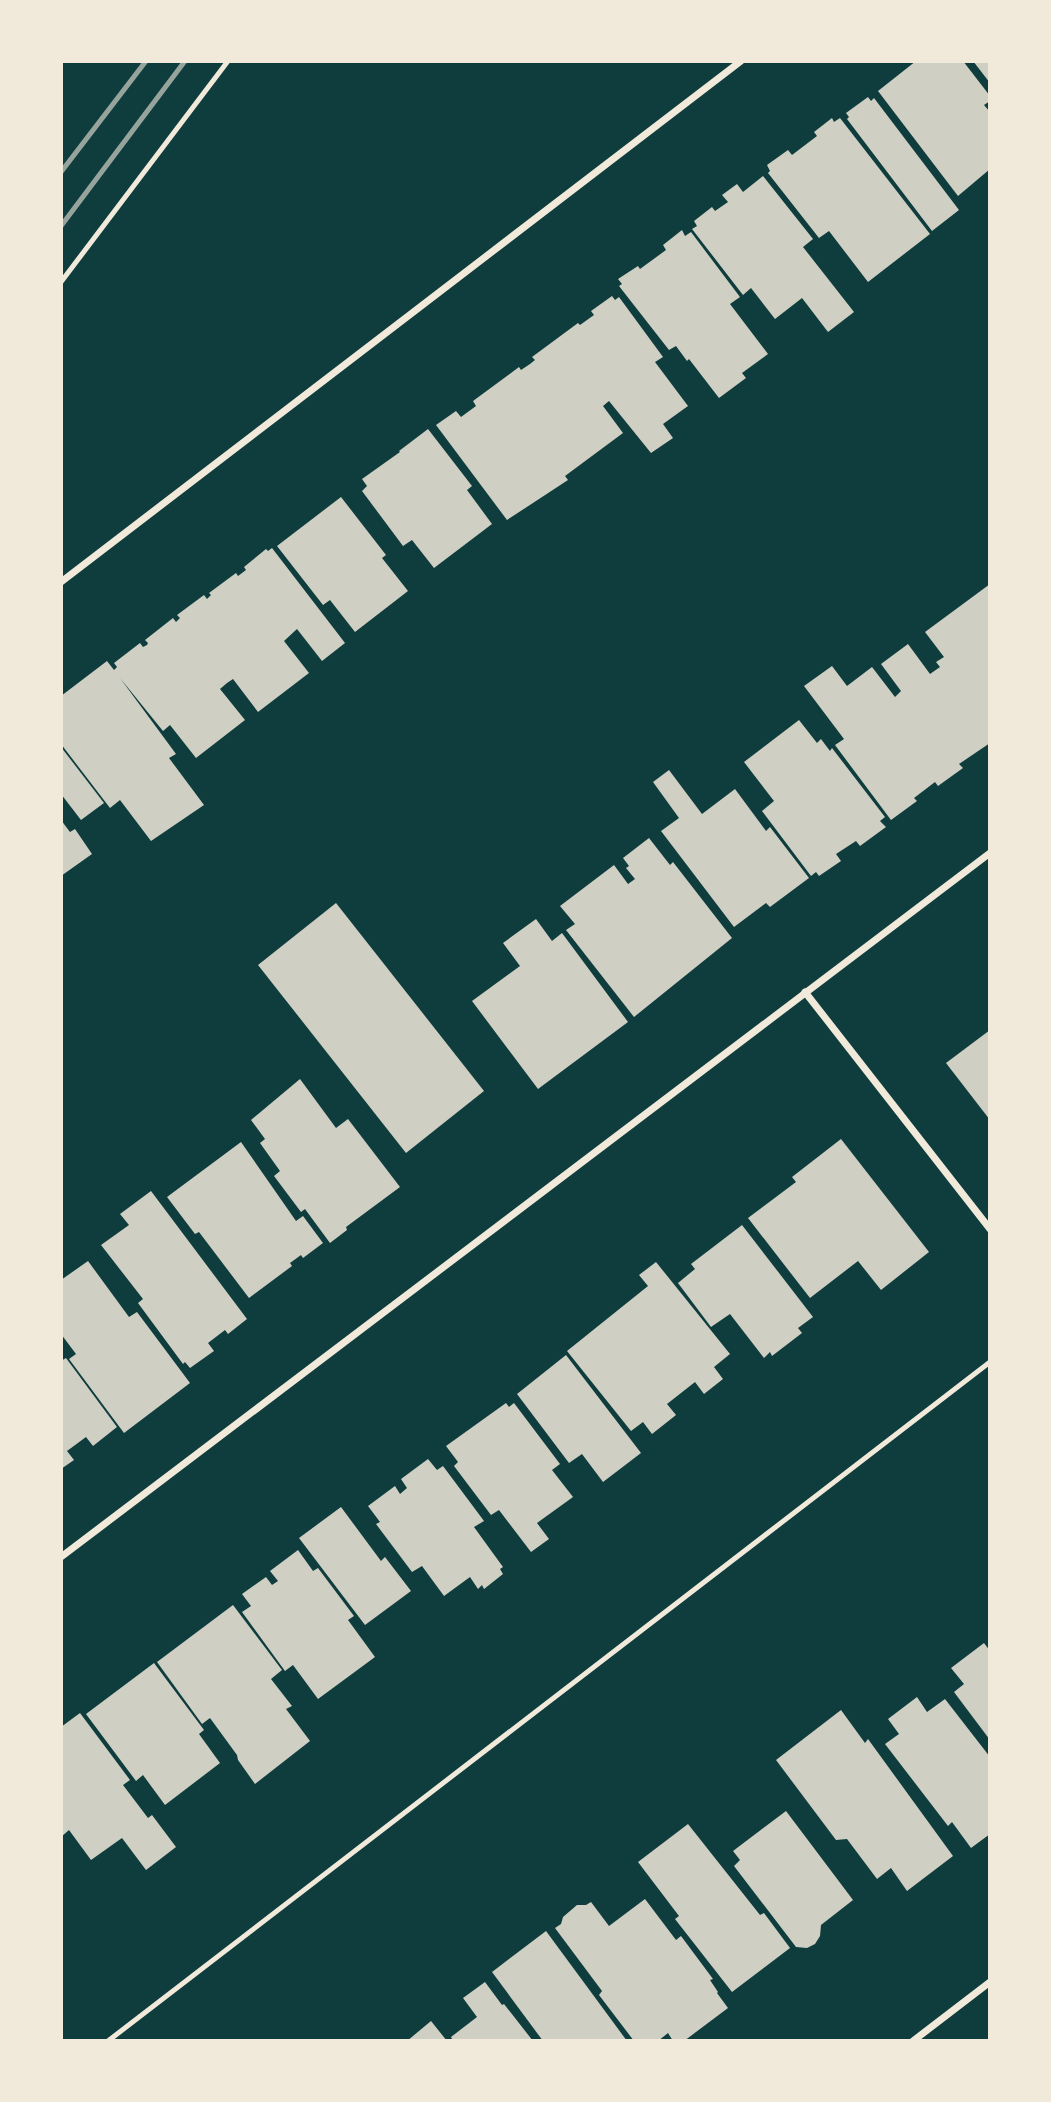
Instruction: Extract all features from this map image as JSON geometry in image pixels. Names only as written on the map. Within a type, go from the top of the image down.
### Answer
[{"type":"street","points":[[61,582],[741,61]]},
{"type":"street","points":[[61,1557],[990,853]]},
{"type":"street","points":[[805,992],[990,1229]]},
{"type":"street","points":[[913,2041],[990,1982]]},
{"type":"lane","points":[[61,282],[228,61]]},
{"type":"lane","points":[[108,2041],[990,1362]]},
{"type":"building","points":[[916,61],[963,61],[990,96],[990,101],[984,105],[990,112],[990,169],[958,196],[878,91]]},
{"type":"building","points":[[973,61],[990,61],[990,83]]},
{"type":"building","points":[[868,97],[871,101],[874,98],[959,210],[932,231],[847,119],[849,117],[846,113]]},
{"type":"building","points":[[832,118],[834,122],[840,118],[930,234],[868,282],[829,231],[819,238],[768,173],[770,171],[767,165],[788,150],[792,155],[817,136],[814,132]]},
{"type":"building","points":[[763,176],[813,239],[803,247],[854,312],[828,332],[802,298],[775,319],[751,288],[743,295],[692,229],[697,226],[694,221],[712,207],[715,211],[728,202],[722,195],[737,184],[743,192]]},
{"type":"building","points":[[682,230],[685,236],[691,232],[740,297],[730,304],[768,354],[742,373],[746,378],[719,398],[676,346],[669,350],[619,286],[622,284],[618,279],[638,266],[640,269],[666,250],[663,245]]},
{"type":"building","points":[[612,296],[615,300],[619,297],[663,357],[655,362],[688,406],[663,424],[673,438],[651,453],[609,401],[603,406],[623,433],[565,476],[568,480],[507,520],[436,425],[456,411],[461,417],[476,406],[473,401],[519,367],[521,370],[530,364],[535,360],[532,357],[578,323],[580,325],[594,315],[591,311]]},
{"type":"building","points":[[428,429],[472,486],[467,490],[492,524],[434,568],[412,540],[403,546],[362,491],[367,486],[362,479]]},
{"type":"building","points":[[341,497],[386,555],[382,558],[408,591],[355,632],[330,600],[323,605],[277,546]]},
{"type":"building","points":[[272,548],[345,643],[322,661],[297,629],[284,641],[309,673],[258,712],[233,679],[227,683],[220,689],[245,720],[196,758],[170,725],[163,731],[120,678],[176,754],[169,758],[204,805],[151,841],[120,800],[110,808],[61,744],[61,696],[107,661],[114,670],[117,667],[114,663],[140,643],[143,647],[147,645],[145,640],[173,618],[176,622],[180,618],[177,615],[204,595],[207,599],[211,595],[209,593],[236,573],[238,576],[246,570],[244,567],[266,549],[268,551]]},
{"type":"building","points":[[990,584],[990,743],[959,764],[963,768],[938,786],[935,782],[914,798],[917,801],[891,820],[835,745],[844,739],[804,686],[832,666],[847,686],[872,667],[895,697],[901,691],[881,664],[908,644],[930,674],[940,667],[936,662],[944,657],[925,632]]},
{"type":"building","points":[[799,720],[817,743],[821,739],[830,751],[832,748],[885,817],[880,821],[886,827],[860,846],[856,841],[836,854],[841,861],[819,876],[816,872],[811,876],[762,811],[774,801],[744,762]]},
{"type":"building","points":[[61,747],[104,803],[81,820],[61,794]]},
{"type":"building","points":[[669,770],[702,814],[735,789],[766,831],[770,827],[809,878],[770,907],[766,903],[734,927],[661,831],[679,818],[653,782]]},
{"type":"building","points":[[61,820],[70,832],[75,829],[92,854],[61,876]]},
{"type":"building","points":[[649,838],[670,865],[673,862],[732,938],[634,1017],[566,930],[575,924],[560,906],[614,865],[628,884],[635,879],[626,868],[629,866],[623,858]]},
{"type":"building","points":[[336,903],[484,1091],[406,1153],[258,965]]},
{"type":"building","points":[[536,919],[552,941],[562,933],[628,1022],[538,1089],[472,1001],[520,966],[503,943]]},
{"type":"building","points":[[990,1030],[990,1120],[946,1063]]},
{"type":"building","points":[[300,1079],[336,1128],[348,1119],[400,1187],[346,1227],[347,1230],[330,1243],[305,1209],[301,1212],[274,1176],[280,1171],[260,1143],[265,1139],[251,1120]]},
{"type":"building","points":[[841,1139],[929,1252],[881,1290],[858,1261],[810,1298],[748,1218],[796,1182],[792,1177]]},
{"type":"building","points":[[241,1142],[296,1221],[303,1216],[323,1243],[303,1258],[301,1255],[290,1263],[292,1266],[249,1298],[199,1232],[195,1234],[167,1197]]},
{"type":"building","points":[[151,1191],[247,1319],[228,1334],[225,1330],[208,1343],[214,1351],[190,1368],[185,1362],[183,1364],[138,1303],[143,1299],[101,1245],[129,1225],[120,1214]]},
{"type":"building","points":[[742,1225],[813,1317],[798,1328],[802,1333],[772,1356],[770,1352],[764,1358],[730,1314],[711,1327],[678,1283],[695,1269],[691,1264]]},
{"type":"building","points":[[88,1261],[129,1317],[137,1312],[190,1383],[124,1433],[69,1359],[76,1354],[61,1334],[61,1280]]},
{"type":"building","points":[[656,1262],[730,1354],[714,1367],[723,1379],[704,1394],[695,1382],[667,1404],[676,1415],[652,1434],[643,1422],[631,1431],[567,1351],[648,1286],[639,1275]]},
{"type":"building","points":[[566,1355],[641,1453],[603,1482],[582,1454],[569,1463],[517,1394]]},
{"type":"building","points":[[66,1358],[117,1427],[93,1446],[86,1437],[67,1451],[74,1460],[61,1469],[61,1361]]},
{"type":"building","points":[[506,1403],[509,1407],[514,1403],[560,1464],[552,1470],[573,1497],[537,1523],[549,1539],[531,1552],[499,1510],[491,1515],[454,1466],[458,1462],[446,1446]]},
{"type":"building","points":[[428,1459],[437,1470],[443,1466],[484,1521],[474,1527],[503,1567],[500,1569],[503,1574],[484,1589],[482,1585],[478,1589],[470,1577],[444,1596],[422,1566],[412,1572],[376,1524],[380,1522],[368,1506],[395,1486],[400,1494],[407,1488],[401,1479]]},
{"type":"building","points":[[341,1507],[381,1561],[385,1557],[411,1591],[365,1625],[299,1538]]},
{"type":"building","points":[[298,1550],[313,1571],[318,1568],[354,1616],[348,1620],[375,1657],[318,1699],[293,1665],[285,1671],[242,1612],[251,1606],[242,1594],[266,1577],[272,1585],[278,1581],[270,1571]]},
{"type":"building","points":[[233,1605],[282,1670],[271,1679],[292,1706],[286,1709],[310,1741],[255,1784],[210,1718],[202,1724],[157,1662]]},
{"type":"building","points":[[984,1643],[990,1651],[990,1740],[954,1692],[964,1684],[951,1668]]},
{"type":"building","points":[[154,1663],[204,1730],[199,1734],[220,1763],[165,1805],[143,1775],[136,1781],[86,1714]]},
{"type":"building","points":[[917,1697],[927,1712],[945,1699],[990,1757],[990,1834],[971,1848],[952,1822],[948,1826],[885,1744],[899,1734],[888,1719]]},
{"type":"building","points":[[841,1710],[865,1743],[868,1739],[953,1856],[907,1891],[891,1868],[877,1879],[847,1839],[836,1840],[776,1760]]},
{"type":"building","points":[[80,1713],[130,1780],[123,1785],[148,1818],[152,1815],[176,1847],[146,1870],[122,1838],[91,1860],[69,1830],[61,1837],[61,1727]]},
{"type":"building","points":[[786,1811],[853,1900],[821,1925],[820,1936],[815,1944],[807,1948],[796,1947],[734,1866],[740,1860],[733,1851]]},
{"type":"building","points":[[688,1824],[760,1915],[764,1913],[790,1948],[732,1992],[675,1919],[679,1916],[638,1862]]},
{"type":"building","points":[[645,1899],[676,1940],[681,1936],[713,1979],[710,1980],[728,2008],[684,2041],[673,2041],[668,2033],[658,2041],[634,2041],[599,1995],[602,1991],[555,1928],[577,1905],[591,1902],[609,1926]]},
{"type":"building","points":[[546,1931],[627,2041],[543,2041],[492,1972]]},
{"type":"building","points":[[485,1982],[533,2041],[453,2041],[451,2037],[477,2017],[463,1998]]},
{"type":"building","points":[[431,2021],[447,2041],[407,2041]]},
{"type":"railway","points":[[61,172],[146,61]]},
{"type":"railway","points":[[61,226],[185,61]]}]
